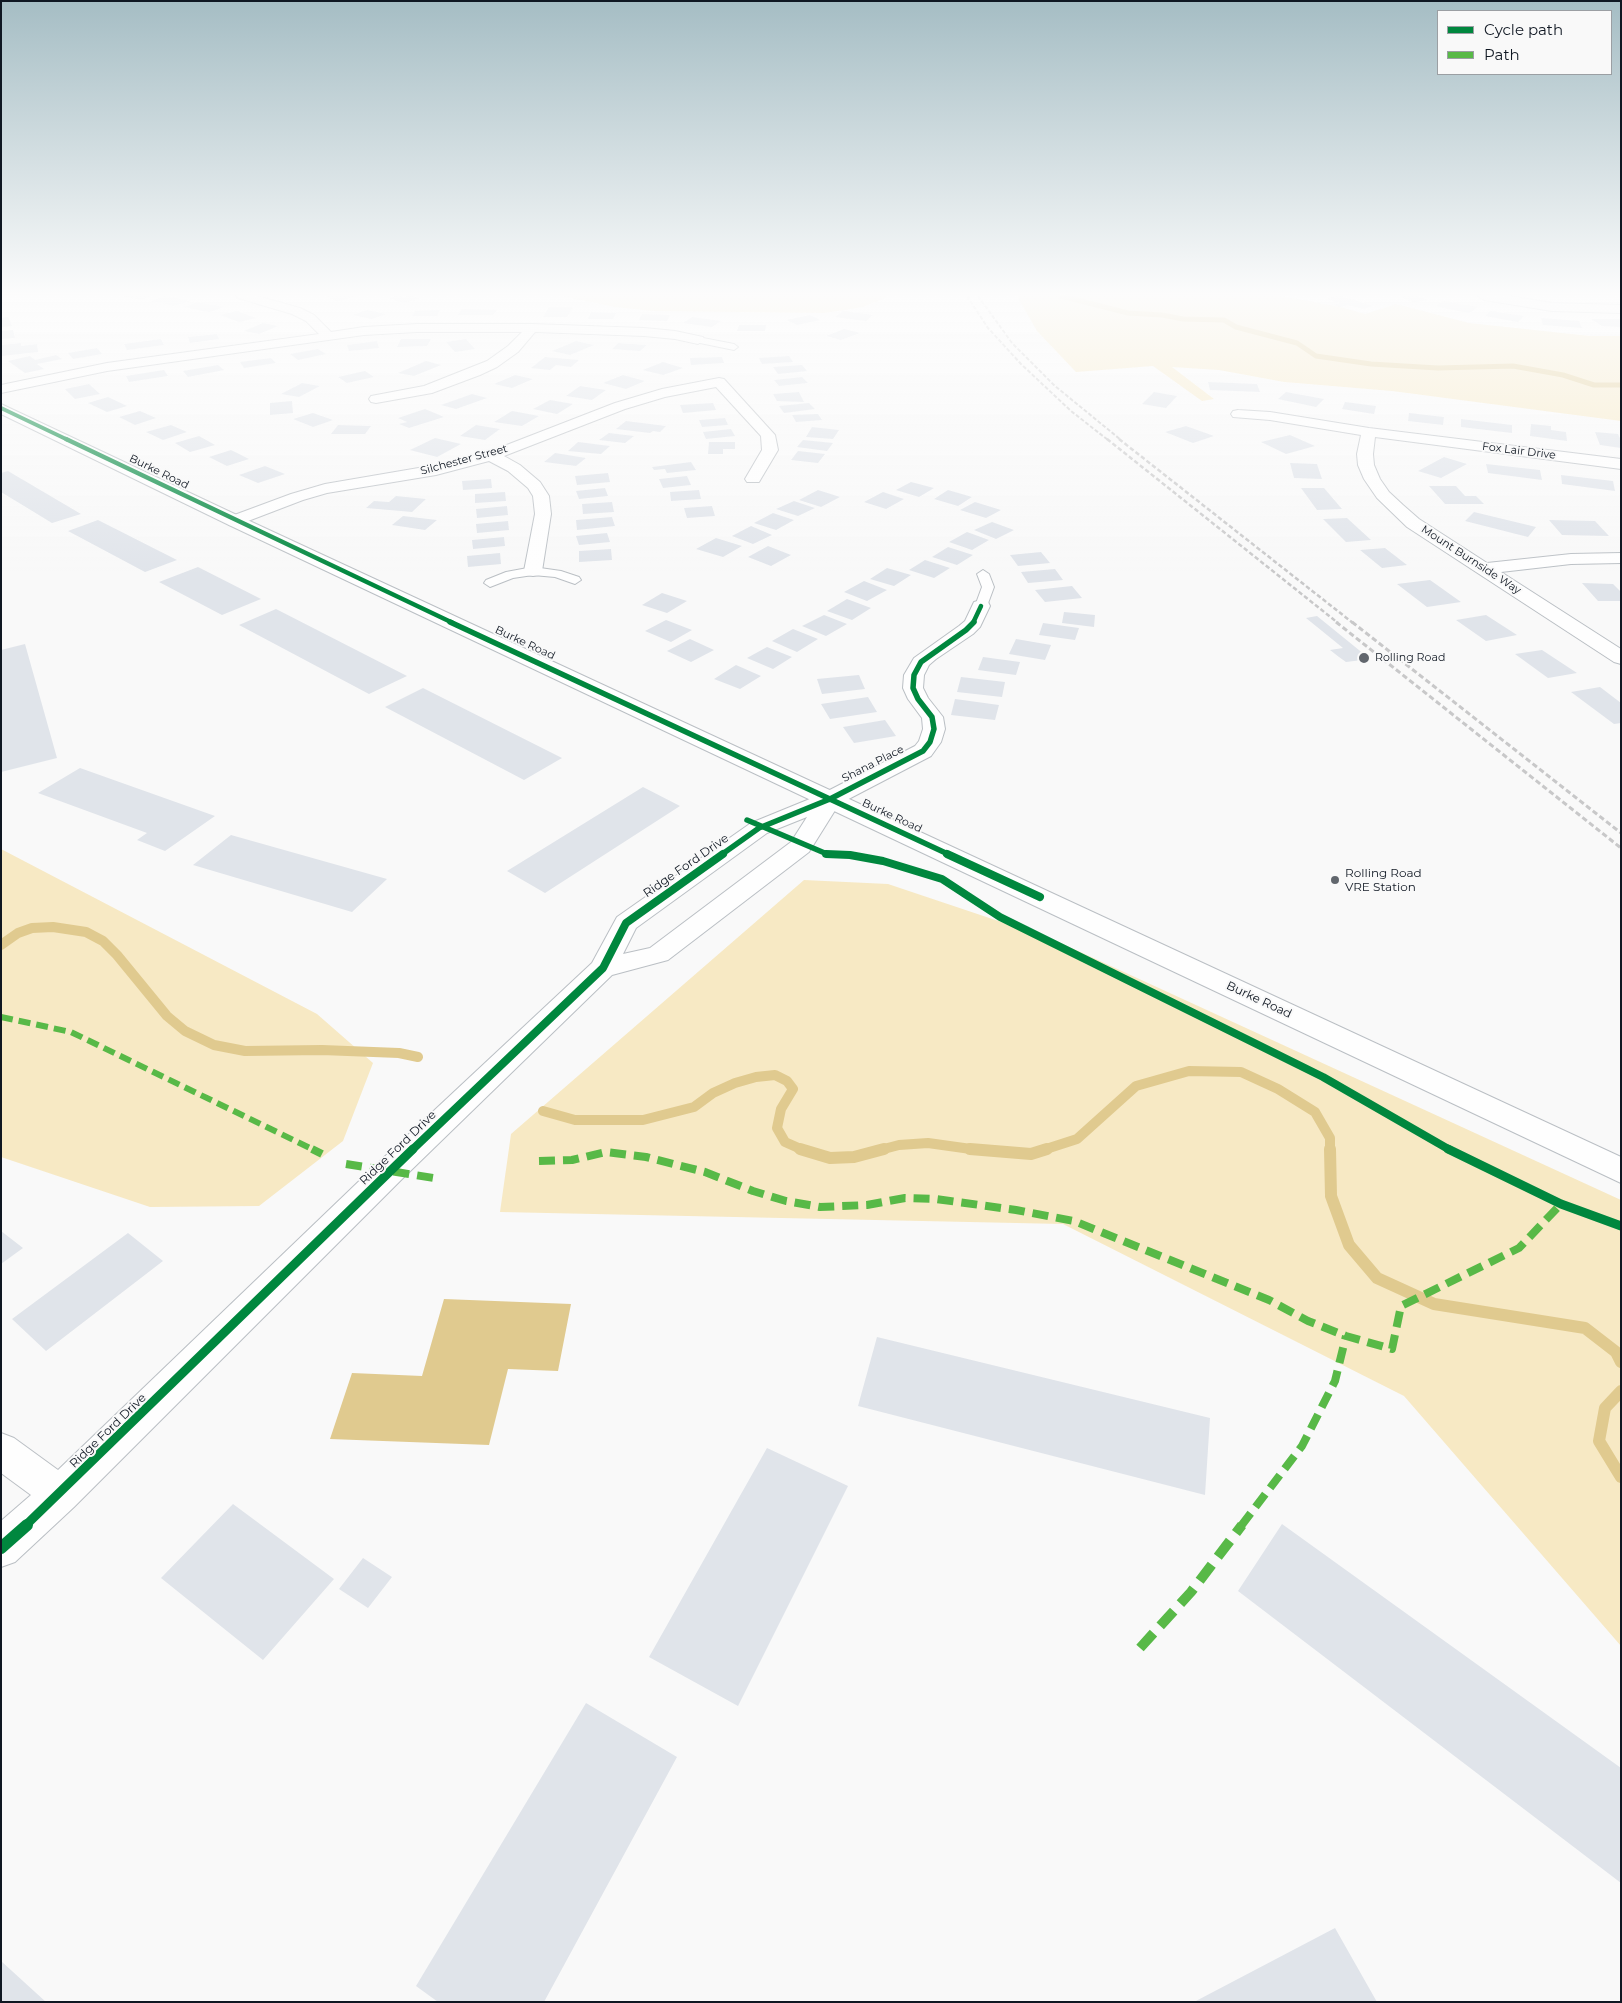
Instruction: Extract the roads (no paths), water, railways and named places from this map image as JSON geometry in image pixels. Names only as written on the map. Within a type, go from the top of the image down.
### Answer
[{"type":"street","points":[[376,399],[428,389]]},
{"type":"street","name":"Silchester Street","points":[[235,521],[297,497],[325,489],[436,470],[491,456],[620,406],[680,389]]},
{"type":"street","name":"Silchester Street","points":[[726,389],[768,436],[770,450],[753,479]]},
{"type":"street","name":"Burke Road","points":[[1,408],[235,521],[1621,1171]]},
{"type":"street","name":"Fox Lair Drive","points":[[1238,414],[1270,416],[1369,432],[1621,464]]},
{"type":"street","name":"Mount Burnside Way","points":[[1369,432],[1365,454],[1366,465],[1372,480],[1383,495],[1414,523],[1621,658]]},
{"type":"street","points":[[491,456],[514,468],[534,485],[541,496],[544,514],[533,570]]},
{"type":"street","points":[[1484,569],[1547,560],[1621,558]]},
{"type":"street","name":"Shana Place","points":[[830,799],[865,779],[923,751],[930,742],[934,729],[932,717],[918,699],[913,688],[914,675],[921,662],[929,655],[966,630],[981,606]]},
{"type":"street","name":"Ridge Ford Drive","points":[[603,968],[659,954],[800,847],[830,799]]},
{"type":"street","name":"Ridge Ford Drive","points":[[1,1548],[60,1494],[383,1178],[603,968],[626,923],[759,828],[830,799]]},
{"type":"street","points":[[1,1450],[60,1494]]},
{"type":"lane","points":[[490,583],[510,575],[533,570],[557,574],[575,580]]},
{"type":"lane","name":"Shana Place","points":[[981,606],[988,587],[983,574]]},
{"type":"waterway","points":[[1,945],[18,933],[32,928],[53,927],[86,932],[103,941],[117,955],[167,1016],[185,1031],[214,1045],[245,1051],[322,1050],[399,1053],[418,1057]]},
{"type":"waterway","points":[[1043,1150],[1077,1139],[1136,1086],[1189,1071],[1241,1072],[1278,1089],[1315,1112],[1330,1138],[1330,1149]]},
{"type":"waterway","points":[[543,1111],[575,1120],[643,1120],[694,1107],[713,1093],[735,1083],[756,1077],[775,1075],[787,1081],[793,1089],[781,1109],[777,1128],[785,1142],[802,1150]]},
{"type":"waterway","points":[[880,1150],[899,1145],[928,1143],[972,1149]]},
{"type":"waterway","points":[[802,1150],[830,1158],[854,1157],[884,1149]]},
{"type":"waterway","points":[[972,1149],[1031,1154],[1047,1149]]},
{"type":"waterway","points":[[972,1149],[978,1150]]},
{"type":"waterway","points":[[1330,1149],[1331,1196],[1349,1245],[1377,1278],[1434,1304],[1585,1328],[1616,1352],[1621,1362]]},
{"type":"waterway","points":[[1621,1391],[1605,1408],[1599,1441],[1621,1477]]},
{"type":"railway","points":[[1048,389],[1071,411],[1108,440]]},
{"type":"railway","points":[[1059,389],[1121,440]]},
{"type":"railway","points":[[1107,439],[1338,623]]},
{"type":"railway","points":[[1119,439],[1353,623]]},
{"type":"railway","points":[[1336,622],[1621,848]]},
{"type":"railway","points":[[1352,622],[1621,833]]},
{"type":"place","name":"Rolling Road","points":[[1364,658]]},
{"type":"place","name":"Rolling Road VRE Station","points":[[1335,880]]}]
